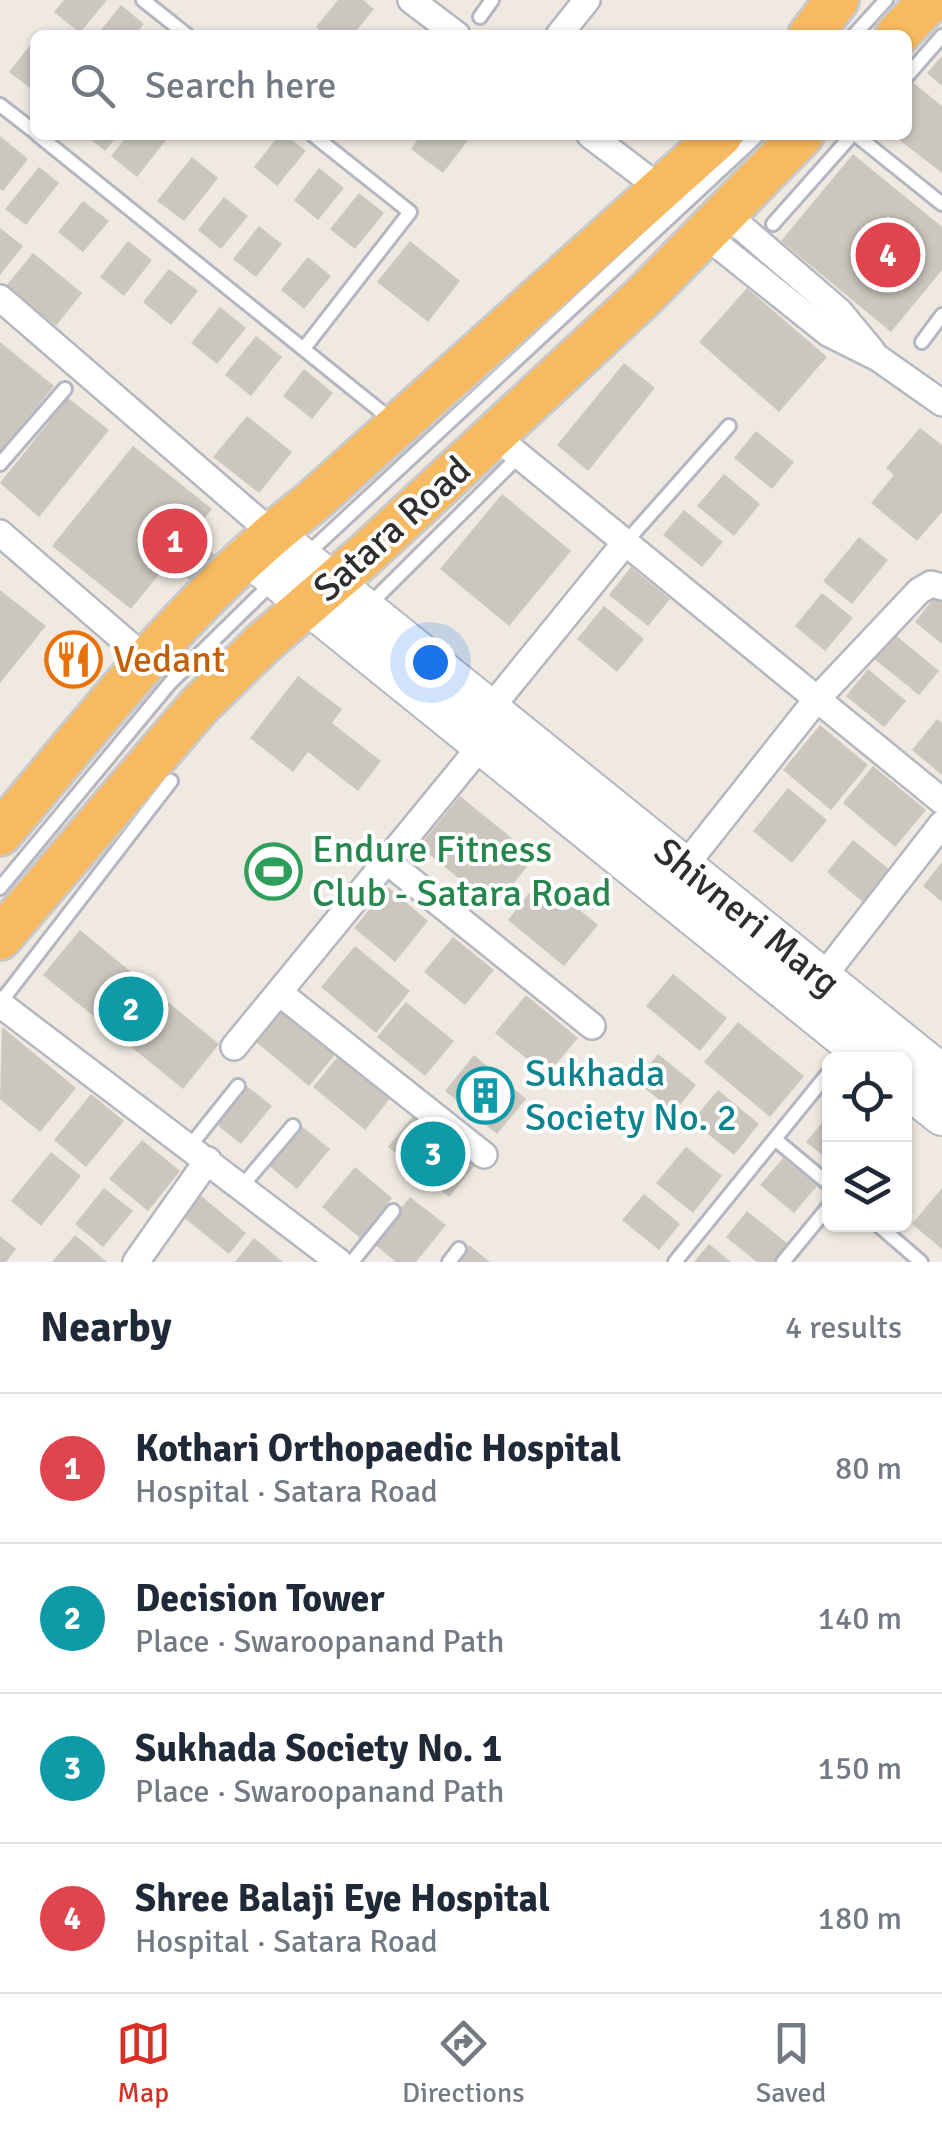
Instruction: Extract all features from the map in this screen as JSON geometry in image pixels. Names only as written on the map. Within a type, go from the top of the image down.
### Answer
[{"type":"highway","points":[[814,30],[837,0]]},
{"type":"highway","points":[[903,30],[931,0]]},
{"type":"highway","name":"Satara Road","points":[[23,923],[198,707],[289,569],[311,504],[716,140]]},
{"type":"highway","name":"Satara Road","points":[[0,834],[147,660],[289,569],[507,446],[645,295],[797,140]]},
{"type":"main road","name":"Shivneri Marg","points":[[289,569],[365,610],[942,1074]]},
{"type":"main road","name":"Shivneri Marg","points":[[289,569],[480,747],[839,1052]]},
{"type":"main road","points":[[912,1092],[940,1112]]},
{"type":"street","points":[[411,0],[451,30]]},
{"type":"street","points":[[563,30],[587,0]]},
{"type":"street","points":[[597,140],[661,188]]},
{"type":"street","points":[[714,224],[839,311],[878,358],[942,404]]},
{"type":"street","points":[[0,298],[289,569]]},
{"type":"street","points":[[507,446],[942,801]]},
{"type":"street","points":[[0,533],[147,660]]},
{"type":"street","points":[[490,710],[625,543]]},
{"type":"street","points":[[684,867],[817,699],[919,591],[931,584],[942,587]]},
{"type":"street","points":[[234,1048],[480,747]]},
{"type":"street","points":[[822,978],[942,824]]},
{"type":"street","points":[[388,862],[592,1026]]},
{"type":"street","points":[[281,994],[484,1155]]},
{"type":"street","points":[[0,1004],[242,1186],[328,1258]]},
{"type":"street","points":[[136,1262],[199,1153]]},
{"type":"lane","points":[[143,0],[181,30]]},
{"type":"lane","points":[[480,17],[492,0]]},
{"type":"lane","points":[[859,30],[886,0]]},
{"type":"lane","points":[[912,70],[942,36]]},
{"type":"lane","points":[[0,104],[30,128]]},
{"type":"lane","points":[[45,140],[398,426]]},
{"type":"lane","points":[[305,347],[410,212],[319,140]]},
{"type":"lane","points":[[289,569],[753,140]]},
{"type":"lane","points":[[773,224],[849,140]]},
{"type":"lane","points":[[860,140],[942,204]]},
{"type":"lane","points":[[922,342],[942,316]]},
{"type":"lane","points":[[0,464],[65,389]]},
{"type":"lane","points":[[625,543],[729,426]]},
{"type":"lane","points":[[365,610],[507,446]]},
{"type":"lane","points":[[0,1004],[23,923],[171,780]]},
{"type":"lane","points":[[199,1153],[238,1086]]},
{"type":"lane","points":[[675,1262],[822,1088]]},
{"type":"lane","points":[[242,1186],[293,1126]]},
{"type":"lane","points":[[776,1140],[822,1177]]},
{"type":"lane","points":[[352,1262],[392,1211]]},
{"type":"lane","points":[[783,1262],[822,1215]]},
{"type":"lane","points":[[886,1232],[921,1262]]},
{"type":"lane","points":[[448,1262],[459,1249]]},
{"type":"building","points":[[64,0],[107,0],[82,30],[76,30],[54,12]]},
{"type":"building","points":[[338,0],[363,0],[374,9],[357,30],[316,27]]},
{"type":"building","points":[[121,5],[144,24],[139,30],[101,30]]},
{"type":"building","points":[[30,45],[30,88],[9,72]]},
{"type":"building","points":[[942,56],[942,86],[927,73]]},
{"type":"building","points":[[912,82],[942,106],[942,173],[899,140],[912,140]]},
{"type":"building","points":[[0,136],[28,159],[3,191],[0,189]]},
{"type":"building","points":[[91,140],[114,140],[105,151]]},
{"type":"building","points":[[124,140],[166,140],[137,177],[111,156]]},
{"type":"building","points":[[275,140],[292,140],[306,151],[277,186],[254,167]]},
{"type":"building","points":[[417,140],[468,140],[443,173],[411,149]]},
{"type":"building","points":[[853,154],[942,227],[942,270],[891,332],[781,241]]},
{"type":"building","points":[[192,157],[218,178],[184,221],[157,201]]},
{"type":"building","points":[[39,167],[59,183],[26,225],[5,209]]},
{"type":"building","points":[[319,168],[344,188],[318,220],[294,200]]},
{"type":"building","points":[[359,193],[384,213],[355,249],[330,229]]},
{"type":"building","points":[[224,197],[248,216],[221,249],[198,230]]},
{"type":"building","points":[[83,201],[109,221],[83,252],[58,232]]},
{"type":"building","points":[[259,226],[282,244],[256,277],[233,259]]},
{"type":"building","points":[[0,228],[23,246],[0,275]]},
{"type":"building","points":[[128,241],[152,260],[124,296],[100,277]]},
{"type":"building","points":[[410,241],[460,281],[428,322],[377,282]]},
{"type":"building","points":[[33,253],[82,293],[56,326],[6,286]]},
{"type":"building","points":[[308,257],[331,276],[304,309],[281,290]]},
{"type":"building","points":[[169,269],[198,291],[171,325],[143,302]]},
{"type":"building","points":[[747,288],[827,357],[779,412],[699,342]]},
{"type":"building","points":[[220,307],[246,328],[217,364],[191,343]]},
{"type":"building","points":[[256,336],[282,357],[251,396],[225,375]]},
{"type":"building","points":[[0,342],[54,386],[0,453]]},
{"type":"building","points":[[624,363],[655,388],[588,471],[557,445]]},
{"type":"building","points":[[304,369],[333,393],[312,419],[283,396]]},
{"type":"building","points":[[68,398],[109,430],[39,517],[0,483]]},
{"type":"building","points":[[247,416],[292,452],[259,493],[213,457]]},
{"type":"building","points":[[920,428],[942,445],[942,512],[917,541],[871,503],[894,475],[886,468]]},
{"type":"building","points":[[756,431],[794,462],[772,489],[734,458]]},
{"type":"building","points":[[133,446],[212,509],[131,609],[52,546]]},
{"type":"building","points":[[724,474],[760,504],[734,536],[697,506]]},
{"type":"building","points":[[502,494],[571,551],[509,626],[440,569]]},
{"type":"building","points":[[684,510],[723,542],[702,567],[663,535]]},
{"type":"building","points":[[859,537],[888,560],[852,604],[823,581]]},
{"type":"building","points":[[194,539],[219,558],[197,586],[173,566]]},
{"type":"building","points":[[631,567],[670,599],[648,626],[609,595]]},
{"type":"building","points":[[0,590],[46,626],[0,683]]},
{"type":"building","points":[[822,593],[853,618],[825,651],[795,626]]},
{"type":"building","points":[[937,594],[942,598],[942,644],[915,622]]},
{"type":"building","points":[[604,606],[644,639],[617,672],[577,639]]},
{"type":"building","points":[[893,633],[939,671],[919,695],[873,658]]},
{"type":"building","points":[[868,669],[906,701],[884,727],[846,696]]},
{"type":"building","points":[[298,676],[342,709],[332,723],[381,761],[358,791],[308,752],[293,772],[250,738]]},
{"type":"building","points":[[937,719],[942,723],[942,775],[912,750]]},
{"type":"building","points":[[820,725],[868,765],[831,810],[783,770]]},
{"type":"building","points":[[873,766],[926,810],[895,847],[843,803]]},
{"type":"building","points":[[788,788],[827,820],[792,863],[753,831]]},
{"type":"building","points":[[460,796],[535,857],[494,907],[419,846]]},
{"type":"building","points":[[853,840],[890,870],[864,903],[827,872]]},
{"type":"building","points":[[942,862],[942,902],[923,886]]},
{"type":"building","points":[[541,878],[598,925],[564,966],[508,920]]},
{"type":"building","points":[[388,887],[428,921],[395,962],[354,928]]},
{"type":"building","points":[[80,930],[219,1044],[183,1089],[43,975]]},
{"type":"building","points":[[453,937],[494,970],[465,1005],[424,972]]},
{"type":"building","points":[[355,946],[410,991],[376,1033],[321,987]]},
{"type":"building","points":[[673,974],[727,1018],[700,1051],[646,1006]]},
{"type":"building","points":[[526,995],[578,1038],[547,1075],[495,1033]]},
{"type":"building","points":[[278,1002],[338,1051],[309,1086],[250,1037]]},
{"type":"building","points":[[406,1002],[454,1041],[425,1076],[377,1037]]},
{"type":"building","points":[[738,1022],[804,1076],[770,1117],[704,1062]]},
{"type":"building","points":[[2,1027],[76,1088],[40,1132],[0,1099]]},
{"type":"building","points":[[340,1054],[392,1096],[365,1130],[313,1087]]},
{"type":"building","points":[[658,1054],[696,1085],[674,1112],[636,1081]]},
{"type":"building","name":"Sukhada Society No. 2","points":[[474,1055],[526,1099],[497,1134],[445,1091]]},
{"type":"building","points":[[247,1086],[272,1106],[241,1144],[216,1124]]},
{"type":"building","points":[[718,1090],[759,1124],[734,1155],[692,1121]]},
{"type":"building","points":[[91,1094],[124,1121],[86,1167],[54,1140]]},
{"type":"building","points":[[417,1111],[478,1162],[449,1197],[388,1147]]},
{"type":"building","points":[[822,1123],[822,1155],[806,1142]]},
{"type":"building","points":[[299,1124],[330,1149],[297,1189],[267,1164]]},
{"type":"building","points":[[142,1140],[180,1171],[148,1211],[109,1179]]},
{"type":"building","points":[[686,1147],[722,1176],[693,1213],[656,1183]]},
{"type":"building","points":[[51,1152],[81,1176],[41,1226],[11,1201]]},
{"type":"building","points":[[783,1158],[817,1186],[794,1213],[760,1185]]},
{"type":"building","points":[[355,1167],[392,1198],[360,1238],[322,1207]]},
{"type":"building","points":[[104,1188],[133,1211],[103,1247],[75,1224]]},
{"type":"building","points":[[942,1188],[942,1249],[912,1224]]},
{"type":"building","points":[[644,1194],[680,1224],[659,1250],[622,1220]]},
{"type":"building","points":[[200,1195],[246,1233],[229,1254],[182,1216]]},
{"type":"building","points":[[410,1197],[446,1225],[416,1262],[396,1262],[373,1243]]},
{"type":"building","points":[[747,1211],[788,1244],[773,1262],[757,1262],[726,1237]]},
{"type":"building","points":[[75,1235],[107,1262],[52,1262]]},
{"type":"building","points":[[0,1236],[16,1249],[6,1262],[0,1262]]},
{"type":"building","points":[[254,1238],[283,1262],[235,1262]]},
{"type":"building","points":[[709,1244],[731,1262],[694,1262]]},
{"type":"building","points":[[469,1245],[490,1262],[455,1262]]},
{"type":"place","name":"Shree Balaji Eye Hospital","points":[[888,255]]},
{"type":"place","name":"Kothari Orthopaedic Hospital","points":[[175,541]]},
{"type":"place","name":"Vedant","points":[[74,659]]},
{"type":"place","name":"Endure Fitness Club - Satara Road","points":[[273,871]]},
{"type":"place","name":"Decision Tower","points":[[131,1009]]},
{"type":"place","name":"Sukhada Society No. 2","points":[[486,1095]]},
{"type":"place","name":"Sukhada Society No. 1","points":[[433,1154]]}]
